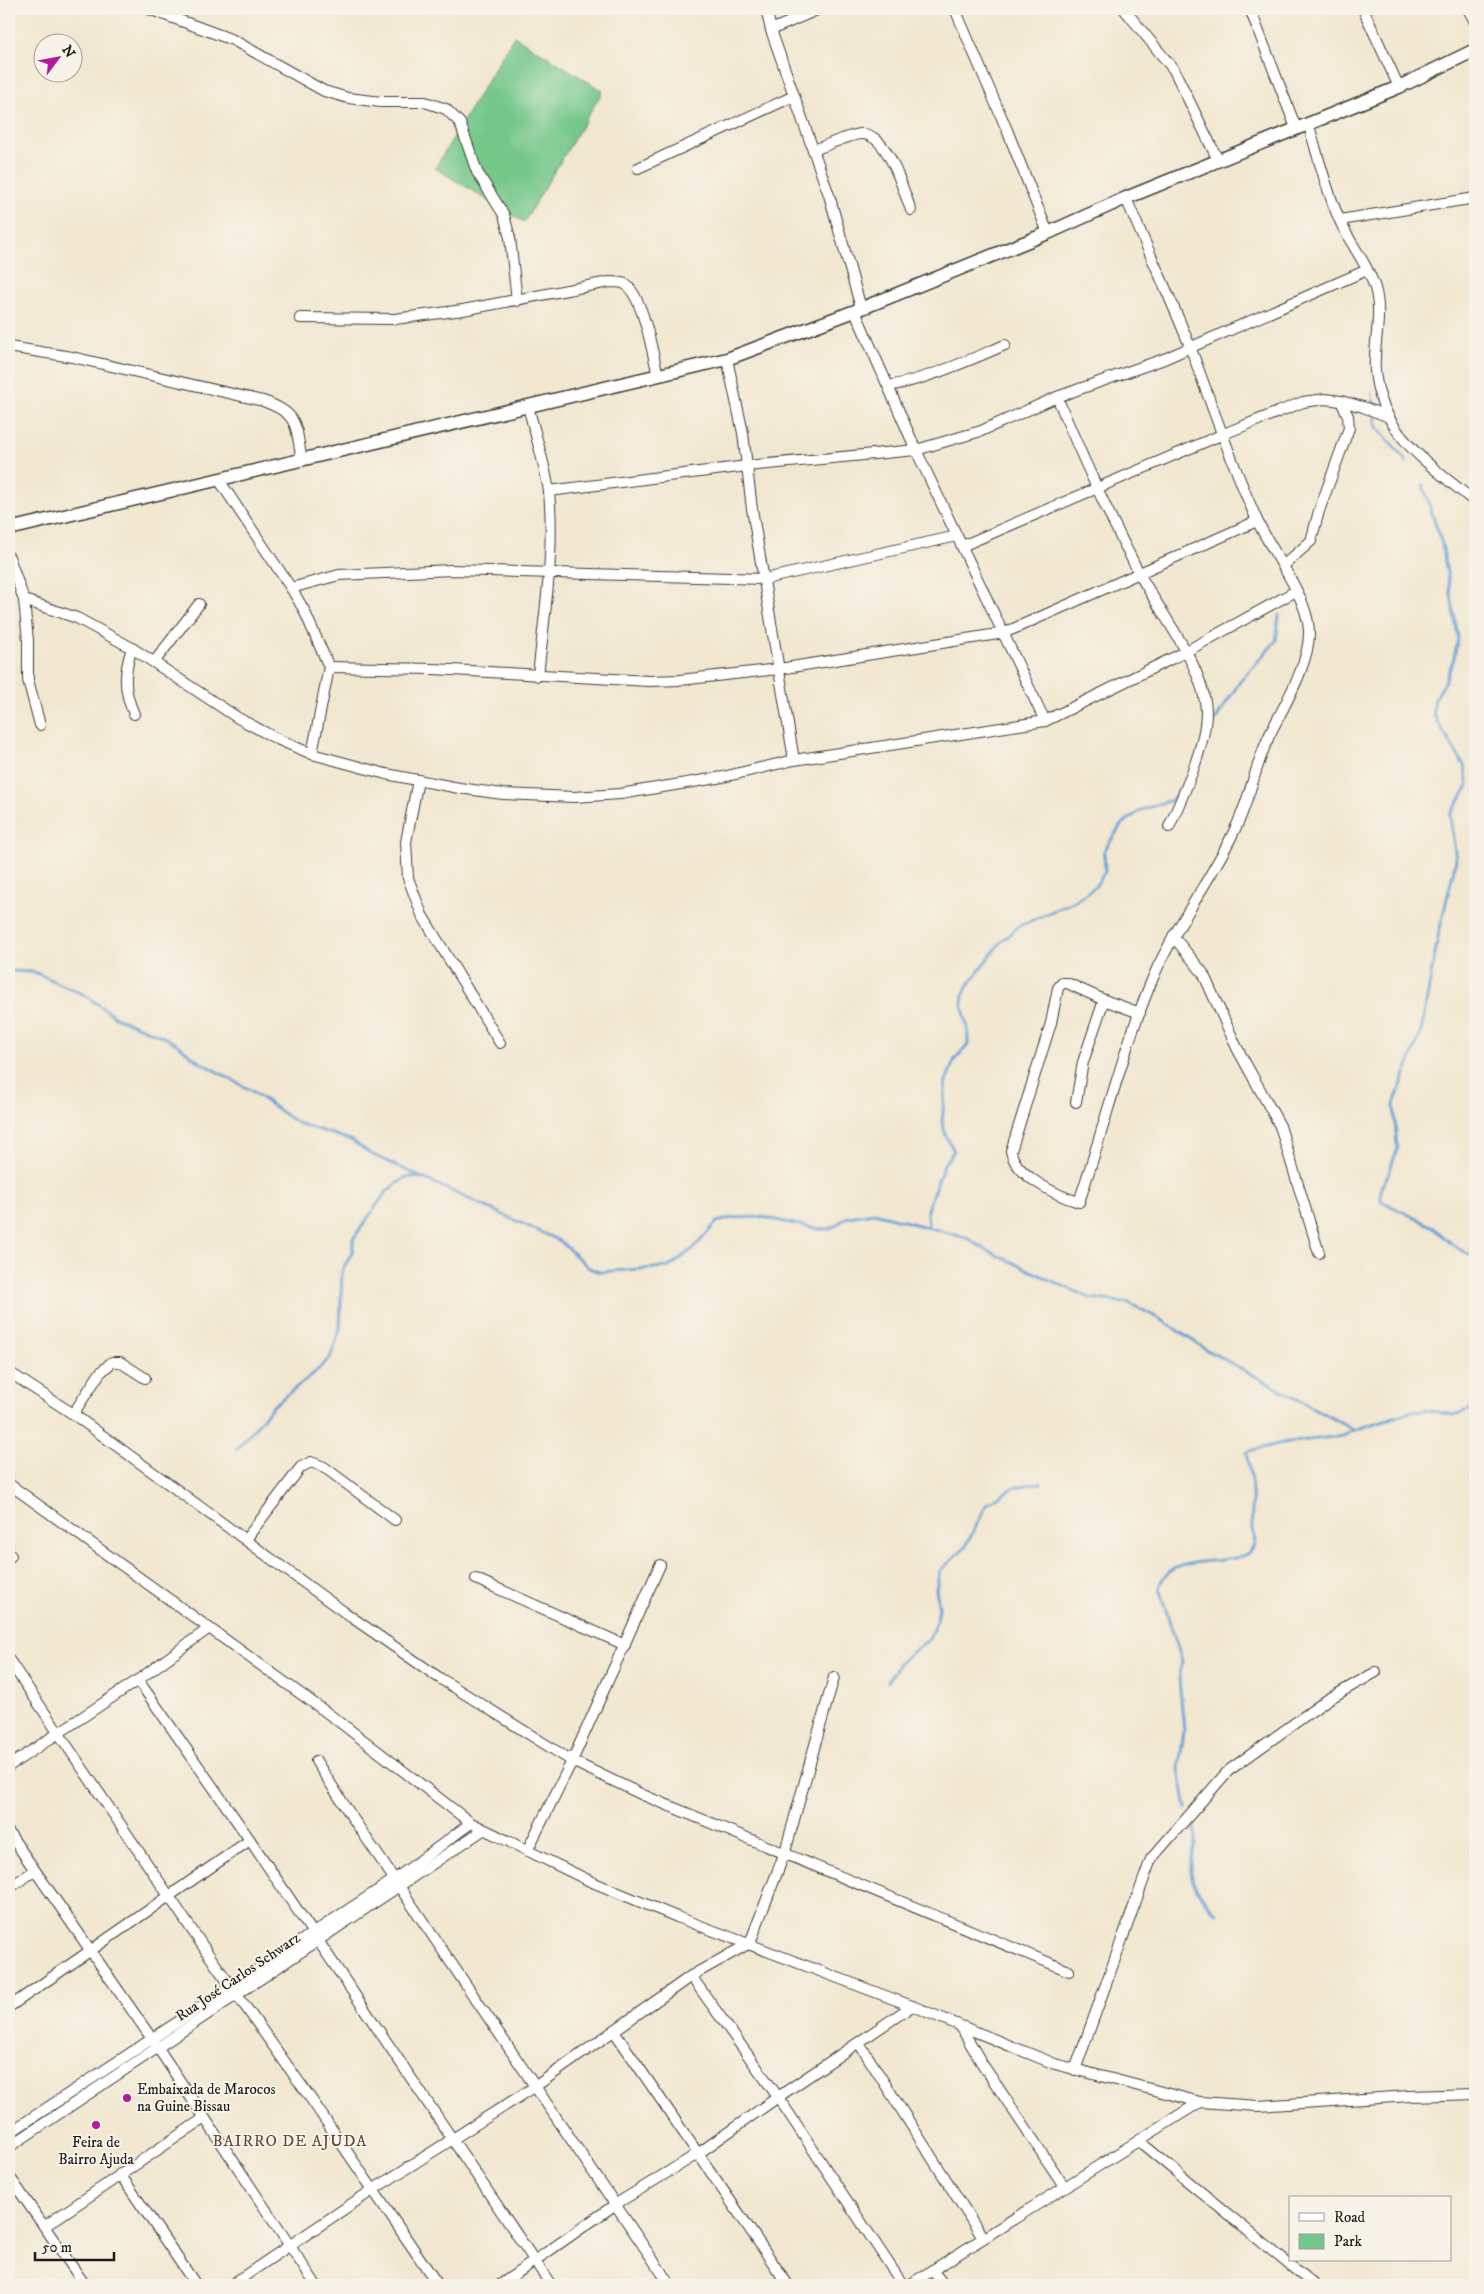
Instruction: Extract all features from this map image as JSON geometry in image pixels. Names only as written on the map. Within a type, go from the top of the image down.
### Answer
[{"type":"street","points":[[149,9],[233,40],[324,90],[348,98],[381,102],[425,102],[446,109],[460,123],[477,172],[504,215],[510,238],[517,300]]},
{"type":"street","points":[[766,9],[771,30],[830,195],[858,309],[916,450],[1045,721]]},
{"type":"street","points":[[771,30],[818,9]]},
{"type":"street","points":[[955,9],[1007,130],[1048,233]]},
{"type":"street","points":[[1124,9],[1174,70],[1218,160]]},
{"type":"street","points":[[1250,9],[1302,125],[1340,220],[1367,270],[1378,297],[1379,314],[1375,370],[1389,418],[1398,435],[1408,447],[1475,502]]},
{"type":"street","points":[[1362,9],[1399,86]]},
{"type":"street","points":[[1468,9],[1475,22]]},
{"type":"street","points":[[9,529],[302,461],[726,358],[858,309],[1048,233],[1126,198],[1399,86],[1475,50]]},
{"type":"street","points":[[638,168],[794,96]]},
{"type":"street","points":[[813,150],[860,134],[875,137],[885,148],[911,210]]},
{"type":"street","points":[[1126,198],[1190,347],[1221,435],[1257,521],[1296,591],[1308,620],[1310,632],[1306,656],[1269,735],[1237,826],[1173,936],[1154,976],[1114,1086],[1105,1123],[1079,1202],[1072,1200],[1046,1188],[1015,1164],[1011,1151],[1052,1023],[1060,985],[1066,984],[1140,1013]]},
{"type":"street","points":[[1340,220],[1475,198]]},
{"type":"street","points":[[548,491],[747,466],[916,450],[981,431],[1057,397],[1190,347],[1367,270]]},
{"type":"street","points":[[300,318],[395,319],[517,300],[594,284],[624,283],[632,291],[638,304],[658,376]]},
{"type":"street","points":[[890,386],[930,375],[1005,345]]},
{"type":"street","points":[[9,347],[72,357],[263,401],[282,408],[290,414],[294,422],[302,461]]},
{"type":"street","points":[[726,358],[742,433],[794,760]]},
{"type":"street","points":[[1057,397],[1098,489],[1140,574],[1197,672],[1204,695],[1206,713],[1190,778],[1169,827]]},
{"type":"street","points":[[962,546],[1302,402],[1325,399],[1341,401],[1363,406],[1389,418]]},
{"type":"street","points":[[1283,566],[1311,541],[1319,511],[1349,428],[1348,416],[1341,401]]},
{"type":"street","points":[[528,406],[548,491],[550,547],[538,676]]},
{"type":"street","points":[[219,480],[291,588],[329,666],[312,754]]},
{"type":"street","points":[[329,666],[433,669],[649,682],[779,669],[1004,633],[1257,521]]},
{"type":"street","points":[[291,588],[324,578],[353,574],[452,570],[765,579],[958,536]]},
{"type":"street","points":[[9,557],[24,600],[28,641],[28,680],[40,725]]},
{"type":"street","points":[[24,600],[77,618],[155,661],[238,718],[312,754],[418,780],[503,794],[574,797],[620,794],[723,777],[794,760],[1045,721],[1185,652],[1296,591]]},
{"type":"street","points":[[155,661],[199,604]]},
{"type":"street","points":[[132,648],[125,674],[126,697],[134,714]]},
{"type":"street","points":[[418,780],[406,842],[408,878],[422,915],[500,1043]]},
{"type":"street","points":[[1173,936],[1203,973],[1237,1048],[1280,1126],[1320,1254]]},
{"type":"street","points":[[1076,1102],[1084,1062],[1104,1000]]},
{"type":"street","points":[[73,1414],[100,1373],[112,1362],[120,1362],[145,1378]]},
{"type":"street","points":[[9,1372],[73,1414],[246,1538],[344,1612],[441,1679],[572,1761],[643,1795],[785,1852],[1069,1971]]},
{"type":"street","points":[[246,1538],[301,1467],[312,1462],[324,1467],[395,1520]]},
{"type":"street","points":[[9,1484],[337,1720],[471,1822],[483,1830],[592,1882],[677,1917],[750,1943],[912,2006],[1018,2051],[1075,2070],[1200,2102],[1258,2106],[1410,2096],[1475,2094]]},
{"type":"street","points":[[528,1851],[572,1761],[660,1565]]},
{"type":"street","points":[[476,1579],[625,1645]]},
{"type":"street","points":[[9,1766],[138,1680],[208,1629]]},
{"type":"street","points":[[9,1660],[169,1897],[374,2189],[438,2285]]},
{"type":"street","points":[[1075,2070],[1151,1859],[1228,1771],[1327,1700],[1376,1672]]},
{"type":"street","points":[[231,2285],[374,2189],[536,2086],[691,1976],[750,1943],[785,1852],[834,1677]]},
{"type":"street","points":[[138,1680],[250,1840],[551,2285]]},
{"type":"street","points":[[316,1761],[670,2285]]},
{"type":"street","name":"Rua José Carlos Schwarz","points":[[397,1883],[471,1822]]},
{"type":"street","name":"Rua José Carlos Schwarz","points":[[9,2133],[152,2038],[234,1991],[397,1883],[483,1830]]},
{"type":"street","points":[[9,1833],[152,2038],[203,2119],[316,2285]]},
{"type":"street","points":[[9,2007],[250,1840]]},
{"type":"street","points":[[9,1888],[34,1871]]},
{"type":"street","points":[[691,1976],[778,2097],[903,2285]]},
{"type":"street","name":"Rua José Carlos Schwarz","points":[[9,2147],[158,2049],[234,1991]]},
{"type":"street","points":[[500,2285],[616,2204],[699,2153],[912,2006]]},
{"type":"street","points":[[961,2028],[981,2062],[1064,2186]]},
{"type":"street","points":[[614,2031],[788,2285]]},
{"type":"street","points":[[859,2043],[983,2238]]},
{"type":"street","points":[[909,2285],[1064,2186],[1140,2142],[1200,2102]]},
{"type":"street","points":[[45,2226],[203,2119]]},
{"type":"street","points":[[1140,2142],[1314,2285]]},
{"type":"street","points":[[120,2174],[196,2285]]},
{"type":"street","points":[[9,2176],[86,2285]]},
{"type":"street","points":[[932,2270],[944,2285]]},
{"type":"green space","points":[[514,36],[603,91],[524,222],[435,168]]},
{"type":"waterway","points":[[1372,393],[1377,427],[1407,462]]},
{"type":"waterway","points":[[1423,485],[1442,544],[1458,637],[1454,658],[1444,684],[1435,699],[1434,716],[1465,767],[1468,786],[1450,815],[1456,860],[1438,937],[1421,1032],[1394,1104],[1397,1149],[1389,1173],[1381,1188],[1381,1201],[1433,1227],[1453,1245],[1475,1258]]},
{"type":"waterway","points":[[1207,733],[1241,680],[1276,641],[1279,615]]},
{"type":"waterway","points":[[928,1227],[927,1210],[944,1164],[954,1151],[946,1136],[942,1121],[946,1081],[955,1059],[968,1045],[968,1030],[962,1004],[963,995],[967,987],[1000,943],[1019,926],[1075,901],[1095,887],[1105,871],[1104,851],[1121,825],[1141,810],[1172,800],[1183,785]]},
{"type":"waterway","points":[[9,971],[34,972],[85,995],[117,1018],[164,1037],[178,1045],[198,1061],[252,1091],[297,1123],[351,1140],[371,1154],[560,1241],[589,1268],[599,1272],[669,1267],[693,1249],[717,1222],[732,1218],[762,1217],[818,1229],[830,1229],[848,1217],[874,1213],[967,1238],[986,1250],[1089,1298],[1129,1303],[1160,1319],[1207,1350],[1354,1430]]},
{"type":"waterway","points":[[236,1450],[273,1406],[330,1358],[340,1329],[342,1271],[353,1250],[353,1239],[386,1192],[406,1177],[423,1178]]},
{"type":"waterway","points":[[1186,1809],[1179,1769],[1184,1730],[1179,1680],[1182,1661],[1159,1588],[1165,1575],[1176,1568],[1190,1564],[1235,1558],[1246,1554],[1253,1547],[1255,1538],[1252,1520],[1251,1483],[1246,1452],[1282,1443],[1343,1436],[1354,1430],[1413,1411],[1426,1410],[1453,1415],[1475,1408]]},
{"type":"waterway","points":[[888,1682],[899,1663],[929,1639],[937,1620],[939,1608],[936,1589],[940,1571],[966,1546],[987,1504],[1014,1487],[1041,1483]]},
{"type":"waterway","points":[[1193,1823],[1196,1833],[1191,1872],[1198,1892],[1217,1913]]},
{"type":"place","name":"Embaixada de Marocos na Guine Bissau","points":[[127,2098]]},
{"type":"place","name":"Feira de Bairro Ajuda","points":[[96,2125]]},
{"type":"district","name":"BAIRRO DE AJUDA","points":[[290,2141]]}]
